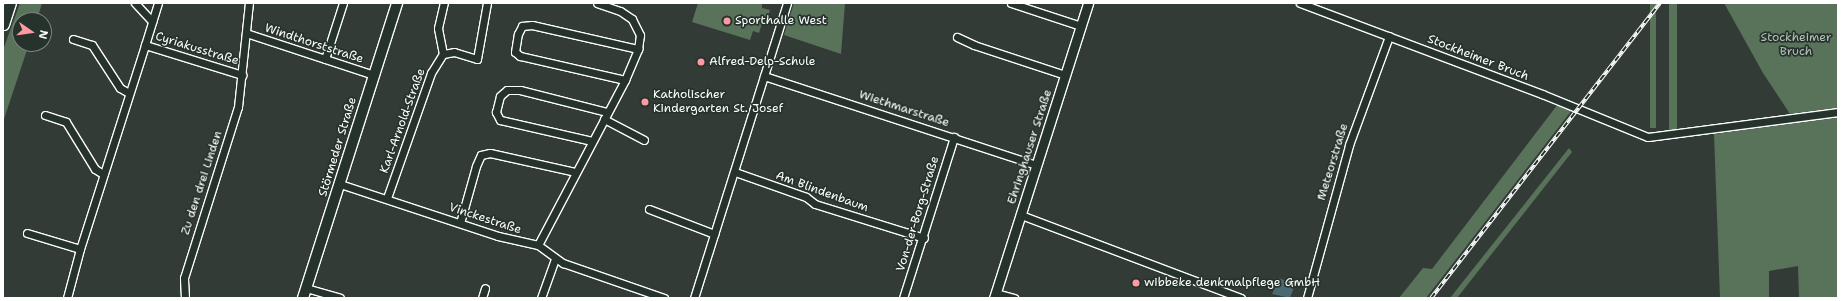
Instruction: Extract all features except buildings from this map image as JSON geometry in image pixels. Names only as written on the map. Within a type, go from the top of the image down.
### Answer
[{"type":"main road","points":[[3,24],[10,3]]},
{"type":"main road","name":"Störmeder Straße","points":[[303,298],[397,3]]},
{"type":"street","name":"Cyriakusstraße","points":[[135,3],[152,21]]},
{"type":"street","name":"Cyriakusstraße","points":[[67,298],[103,174],[158,3]]},
{"type":"street","name":"Zu den drei Linden","points":[[185,298],[184,278],[238,107],[249,3]]},
{"type":"street","points":[[325,59],[343,3]]},
{"type":"street","points":[[444,3],[438,28],[444,54],[454,52],[477,59],[487,3]]},
{"type":"street","points":[[597,3],[620,11],[632,19],[640,35],[638,49],[625,80],[538,245],[555,259],[576,269],[664,298]]},
{"type":"street","points":[[694,298],[735,172],[787,3]]},
{"type":"street","points":[[1011,3],[1081,26]]},
{"type":"street","name":"Ehringhauser Straße","points":[[995,295],[1088,3]]},
{"type":"street","name":"Stockheimer Bruch","points":[[1300,3],[1542,94],[1648,138],[1838,112]]},
{"type":"street","points":[[625,80],[520,56],[514,52],[515,44],[522,26],[547,27],[638,49]]},
{"type":"street","name":"Windthorststraße","points":[[246,34],[374,75]]},
{"type":"street","name":"Meteorstraße","points":[[1307,298],[1351,138],[1389,36]]},
{"type":"street","points":[[957,37],[974,45],[1065,75]]},
{"type":"street","points":[[73,39],[92,45],[120,88],[129,93]]},
{"type":"street","name":"Cyriakusstraße","points":[[145,45],[242,75]]},
{"type":"street","name":"Karl-Arnold-Straße","points":[[387,198],[431,73],[444,54]]},
{"type":"street","name":"Wiethmarstraße","points":[[764,76],[1037,165]]},
{"type":"street","points":[[592,141],[500,120],[496,112],[500,96],[507,90],[554,97],[608,112]]},
{"type":"street","points":[[45,115],[66,122],[95,170],[103,174]]},
{"type":"street","points":[[604,119],[644,140]]},
{"type":"street","name":"Von-der-Borg-Straße","points":[[903,298],[924,238],[954,137]]},
{"type":"street","points":[[460,223],[476,166],[481,155],[490,153],[576,172]]},
{"type":"street","name":"Am Blindenbaum","points":[[735,172],[806,197],[815,204],[924,238]]},
{"type":"street","name":"Vinckestraße","points":[[340,184],[387,198],[519,243],[538,245]]},
{"type":"street","points":[[649,209],[714,234]]},
{"type":"street","points":[[1021,215],[1240,298]]},
{"type":"street","points":[[27,233],[80,250]]},
{"type":"street","points":[[541,298],[555,259]]},
{"type":"street","points":[[306,288],[340,298]]},
{"type":"street","points":[[482,298],[485,288]]},
{"type":"street","points":[[995,295],[1014,298]]},
{"type":"green space","points":[[20,3],[42,3],[39,12],[17,12]]},
{"type":"green space","name":"Sporthalle West","points":[[698,3],[762,3],[762,8],[770,10],[767,21],[763,20],[759,33],[753,31],[750,40],[692,22]]},
{"type":"green space","points":[[794,3],[845,3],[841,54],[784,35]]},
{"type":"green space","points":[[1650,3],[1656,3],[1656,128],[1650,128]]},
{"type":"green space","points":[[1669,3],[1677,3],[1677,135],[1669,135]]},
{"type":"green space","name":"Stockheimer Bruch","points":[[1724,3],[1838,3],[1838,108],[1790,114],[1763,73]]},
{"type":"green space","points":[[12,25],[12,52],[26,52],[3,122],[3,50]]},
{"type":"green space","points":[[1558,104],[1572,110],[1426,298],[1399,298],[1423,268],[1432,269]]},
{"type":"green space","points":[[1838,116],[1838,298],[1799,298],[1798,266],[1769,271],[1769,298],[1720,298],[1714,134]]},
{"type":"green space","points":[[1569,148],[1572,152],[1457,298],[1450,298]]},
{"type":"water","points":[[1279,278],[1295,285],[1290,298],[1272,294]]},
{"type":"railway","points":[[1431,298],[1660,3]]},
{"type":"place","name":"Sporthalle West","points":[[727,21]]},
{"type":"place","name":"Alfred-Delp-Schule","points":[[701,62]]},
{"type":"place","name":"Katholischer Kindergarten St. Josef","points":[[645,102]]},
{"type":"place","name":"wibbeke denkmalpflege GmbH","points":[[1136,283]]}]
